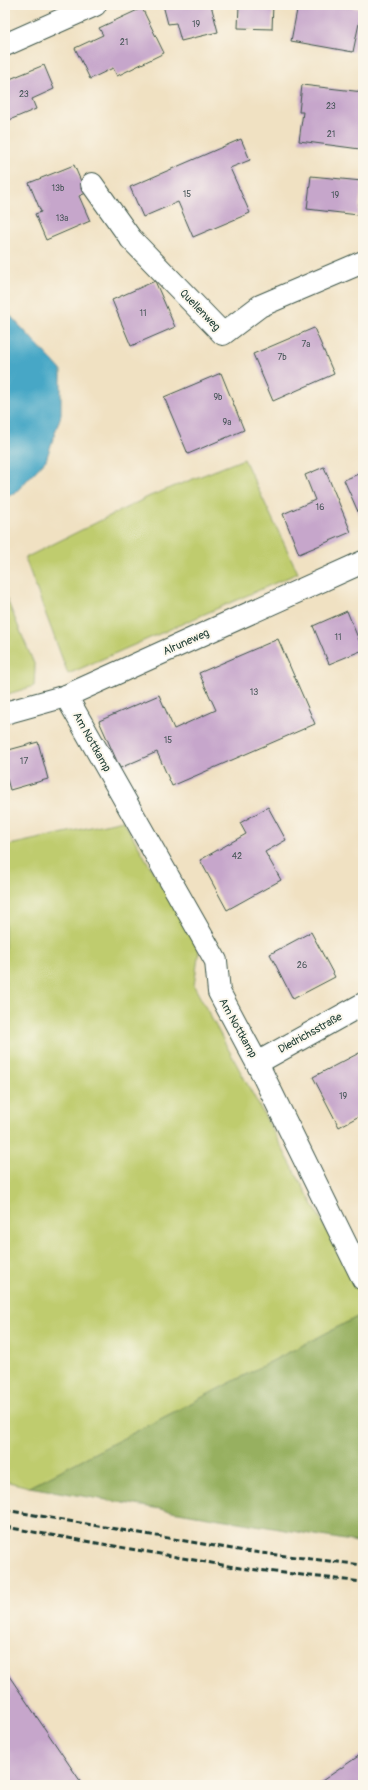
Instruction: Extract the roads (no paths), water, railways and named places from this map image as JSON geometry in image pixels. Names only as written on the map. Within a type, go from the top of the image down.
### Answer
[{"type":"street","points":[[5,45],[95,5]]},
{"type":"street","name":"Quellenweg","points":[[92,184],[131,238],[223,334],[260,306],[363,262]]},
{"type":"street","name":"Alruneweg","points":[[5,713],[66,696],[363,562]]},
{"type":"street","name":"Am Nottkamp","points":[[66,696],[216,961],[219,992],[257,1063],[363,1279]]},
{"type":"street","name":"Diedrichsstraße","points":[[257,1063],[363,1004]]},
{"type":"water","points":[[5,310],[61,370],[61,415],[46,460],[14,494],[5,495]]},
{"type":"railway","points":[[5,1510],[244,1551],[363,1565]]},
{"type":"railway","points":[[5,1527],[240,1568],[363,1582]]}]
